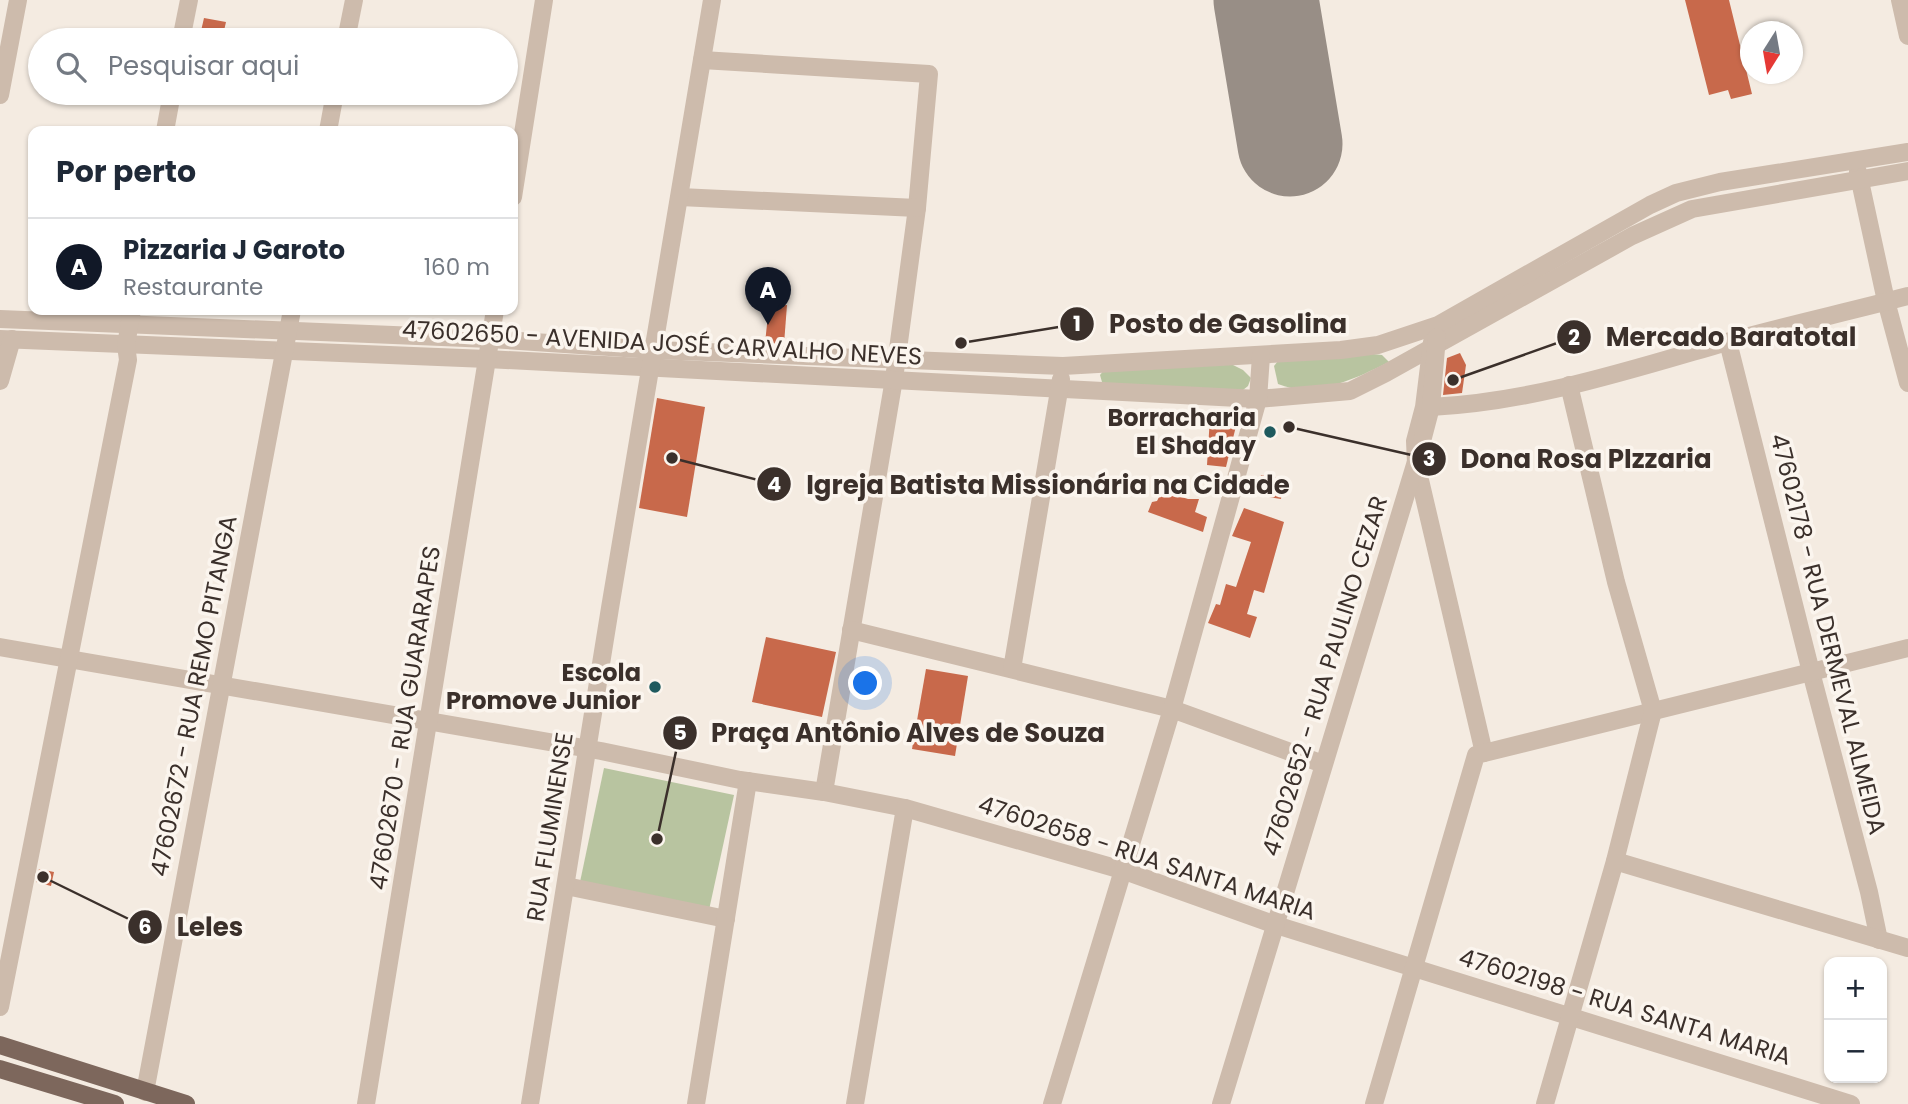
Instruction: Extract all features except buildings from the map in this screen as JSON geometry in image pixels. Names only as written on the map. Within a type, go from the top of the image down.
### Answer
[{"type":"main road","points":[[0,1045],[186,1104]]},
{"type":"main road","points":[[0,1069],[115,1104]]},
{"type":"street","points":[[0,95],[18,0]]},
{"type":"street","points":[[183,28],[189,0]]},
{"type":"street","points":[[348,28],[354,0]]},
{"type":"street","points":[[518,165],[544,0]]},
{"type":"street","name":"RUA FLUMINENSE","points":[[530,1104],[712,0]]},
{"type":"street","points":[[1900,0],[1908,36]]},
{"type":"street","points":[[702,60],[929,74],[897,360],[824,792]]},
{"type":"street","points":[[165,126],[169,105]]},
{"type":"street","points":[[329,126],[333,105]]},
{"type":"street","points":[[0,319],[58,322],[130,318],[286,341],[490,340],[653,359],[814,355],[1063,366],[1261,356],[1378,345],[1438,324],[1676,193],[1720,182],[1908,152]]},
{"type":"street","points":[[1856,161],[1886,301],[1908,383]]},
{"type":"street","name":"47602650 - AVENIDA JOSÉ CARVALHO NEVES","points":[[6,339],[126,345],[286,341],[487,359],[653,359],[811,375],[1258,399],[1350,391],[1632,236],[1682,213],[1908,171]]},
{"type":"street","points":[[1720,182],[1725,203]]},
{"type":"street","points":[[680,197],[916,208]]},
{"type":"street","points":[[1431,407],[1495,401],[1569,385],[1908,296]]},
{"type":"street","name":"47602672 - RUA REMO PITANGA","points":[[145,1092],[291,315]]},
{"type":"street","name":"47602670 - RUA GUARARAPES","points":[[366,1104],[494,315]]},
{"type":"street","points":[[0,954],[128,360],[126,345],[130,318]]},
{"type":"street","points":[[55,341],[58,322]]},
{"type":"street","name":"47602652 - RUA PAULINO CEZAR","points":[[1416,463],[1415,441],[1424,407],[1438,324]]},
{"type":"street","points":[[0,381],[6,339]]},
{"type":"street","name":"47602178 - RUA DERMEVAL ALMEIDA","points":[[1728,342],[1879,940]]},
{"type":"street","name":"47602652 - RUA PAULINO CEZAR","points":[[1221,1104],[1416,463],[1431,407],[1433,347]]},
{"type":"street","points":[[811,375],[814,355]]},
{"type":"street","points":[[1052,1104],[1172,709],[1258,399],[1261,356]]},
{"type":"street","points":[[1012,669],[1063,366]]},
{"type":"street","points":[[1545,1104],[1615,861],[1653,711],[1616,582],[1569,385]]},
{"type":"street","points":[[1374,1104],[1419,969],[1485,752],[1421,445]]},
{"type":"street","points":[[1416,463],[1485,752]]},
{"type":"street","points":[[851,630],[1172,709],[1323,764]]},
{"type":"street","name":"47602658 - RUA SANTA MARIA","points":[[0,647],[430,720],[905,808],[1122,870],[1276,925],[1419,969]]},
{"type":"street","points":[[1485,752],[1908,648]]},
{"type":"street","points":[[0,1007],[63,659]]},
{"type":"street","points":[[700,1103],[748,781]]},
{"type":"street","points":[[855,1104],[905,808]]},
{"type":"street","points":[[1615,861],[1908,948]]},
{"type":"street","points":[[566,886],[726,919]]},
{"type":"street","points":[[1385,1104],[1419,969]]},
{"type":"street","name":"47602198 - RUA SANTA MARIA","points":[[1419,969],[1851,1104]]},
{"type":"green space","points":[[1382,355],[1389,362],[1349,380],[1321,388],[1292,388],[1278,384],[1274,366],[1278,361]]},
{"type":"green space","points":[[1229,363],[1243,370],[1251,378],[1243,390],[1108,384],[1102,382],[1100,375],[1104,370]]},
{"type":"green space","points":[[604,768],[734,795],[709,910],[580,882]]},
{"type":"runway","points":[[1266,0],[1290,144]]},
{"type":"place","name":"Pizzaria J Garoto","points":[[768,325]]},
{"type":"place","name":"Posto de Gasolina","points":[[961,343]]},
{"type":"place","name":"Mercado Baratotal","points":[[1453,380]]},
{"type":"place","name":"Dona Rosa PIzzaria","points":[[1289,427]]},
{"type":"place","name":"Borracharia El Shaday","points":[[1270,432]]},
{"type":"place","name":"Igreja Batista Missionária na Cidade","points":[[672,458]]},
{"type":"place","name":"Escola Promove Junior","points":[[655,687]]},
{"type":"place","name":"Praça Antônio Alves de Souza","points":[[657,839]]},
{"type":"place","name":"Leles","points":[[43,877]]}]
